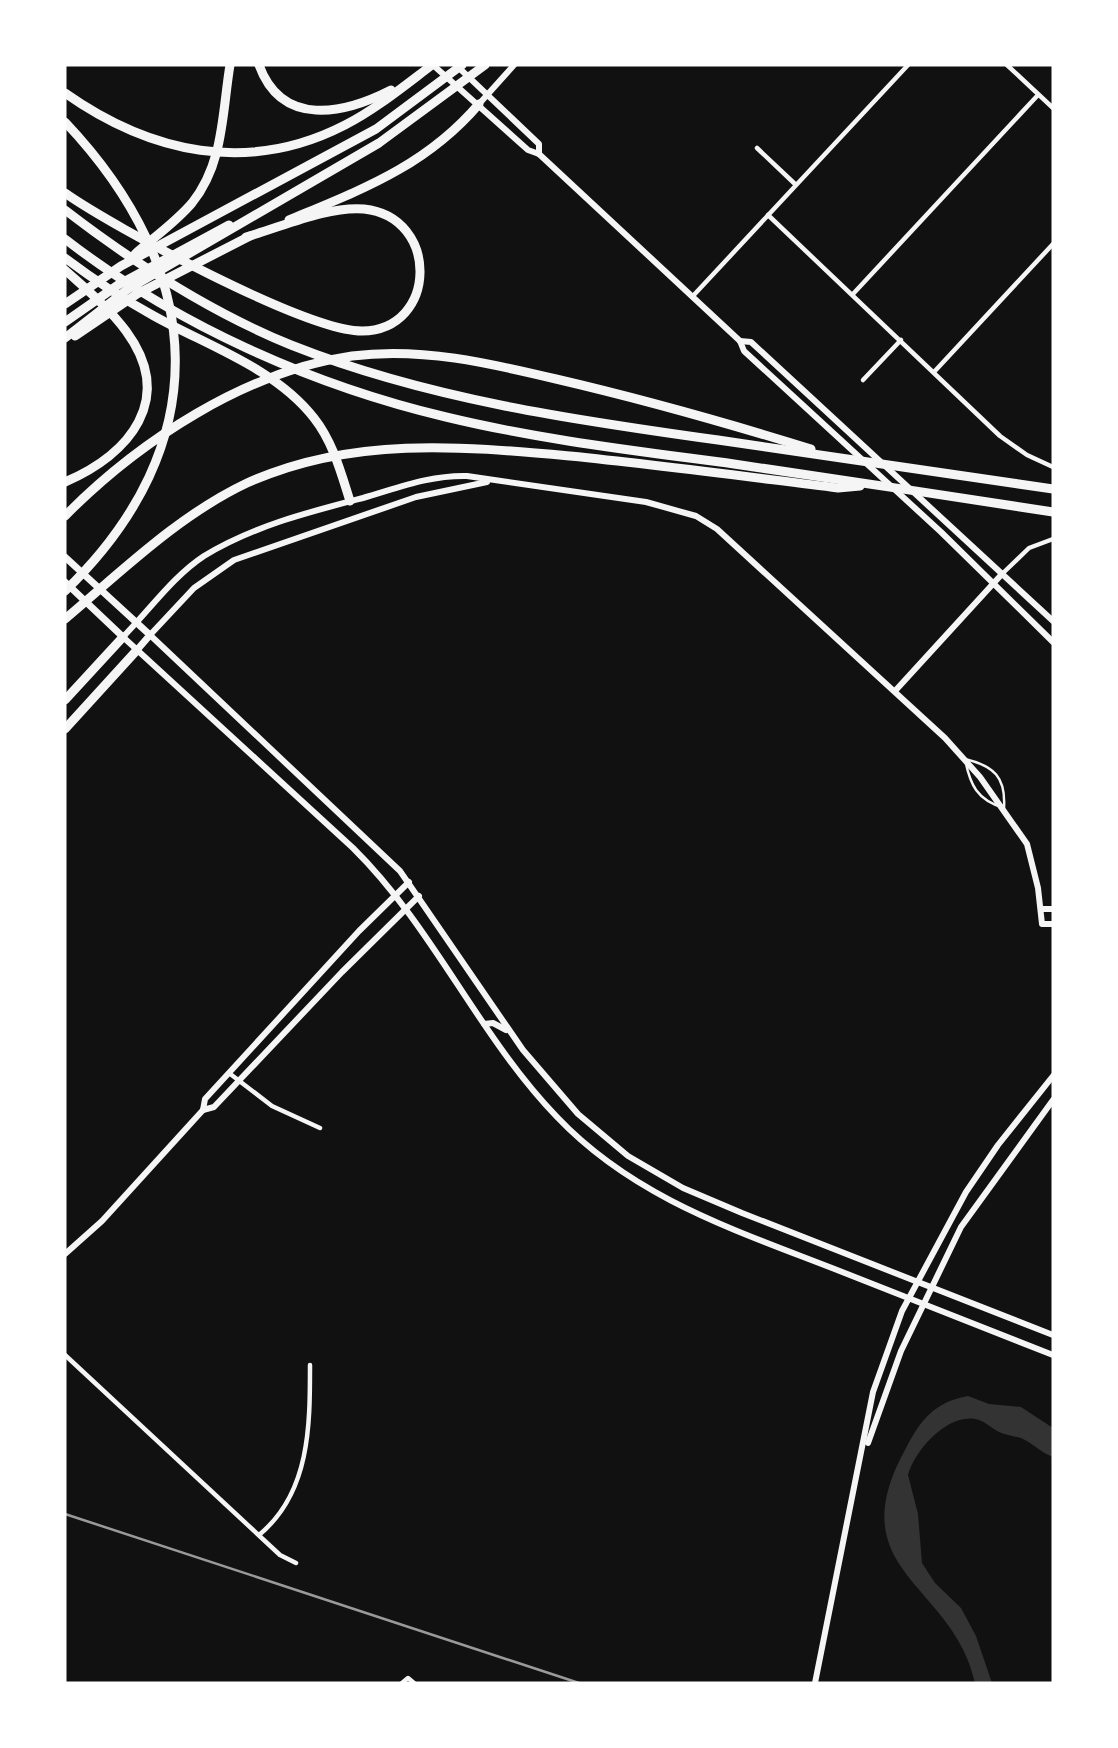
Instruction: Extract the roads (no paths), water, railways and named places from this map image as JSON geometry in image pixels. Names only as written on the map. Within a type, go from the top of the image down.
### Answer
[{"type":"highway","points":[[121,266],[190,205],[205,185],[219,149],[230,65]]},
{"type":"highway","points":[[259,65],[270,84],[286,102],[322,111],[361,104],[415,78]]},
{"type":"highway","points":[[65,93],[124,129],[150,140],[193,150],[238,152],[284,148],[330,133],[359,118],[433,65]]},
{"type":"highway","points":[[65,304],[121,266],[342,149],[406,109],[462,65]]},
{"type":"highway","points":[[65,338],[128,289],[399,129],[485,65]]},
{"type":"highway","points":[[65,344],[137,294],[246,237],[408,166],[452,133],[479,104]]},
{"type":"highway","points":[[65,122],[119,187],[142,224],[165,284],[175,341],[172,401],[160,452],[140,496],[112,540],[65,591]]},
{"type":"highway","points":[[65,193],[106,219],[242,289],[336,327],[372,330],[392,322],[410,306],[419,286],[421,269],[415,245],[400,223],[390,216],[363,209],[327,214],[246,237]]},
{"type":"highway","points":[[65,322],[138,272],[277,202]]},
{"type":"highway","points":[[65,210],[105,241],[185,291],[290,344],[412,385],[632,428],[1053,489]]},
{"type":"highway","points":[[65,239],[158,302],[234,342],[291,366],[444,417],[623,449],[1053,512]]},
{"type":"highway","points":[[67,264],[153,315],[254,369],[290,393],[314,418],[329,440],[350,501]]},
{"type":"highway","points":[[65,482],[87,471],[116,450],[136,428],[145,412],[148,391],[144,366],[134,344],[116,319],[67,264]]},
{"type":"highway","points":[[67,514],[146,449],[238,391],[280,373],[352,356],[412,354],[459,358],[627,396],[840,457]]},
{"type":"highway","points":[[65,619],[206,506],[248,483],[336,453],[420,446],[479,447],[626,461],[838,488],[874,484]]},
{"type":"highway","points":[[65,699],[123,637]]},
{"type":"highway","points":[[65,729],[137,650]]},
{"type":"main road","points":[[433,65],[528,150],[539,154],[740,341],[744,352],[941,532],[1053,642]]},
{"type":"main road","points":[[455,65],[539,144],[539,154]]},
{"type":"main road","points":[[479,104],[514,65]]},
{"type":"main road","points":[[740,341],[751,342],[1053,621]]},
{"type":"main road","points":[[123,637],[179,577],[202,557],[244,535],[350,501],[446,476],[646,502],[696,516],[736,544],[965,759],[1004,808],[1027,844],[1042,924],[1053,924]]},
{"type":"main road","points":[[137,650],[194,587],[234,560],[416,497],[489,481]]},
{"type":"main road","points":[[364,498],[369,513]]},
{"type":"main road","points":[[350,501],[356,517]]},
{"type":"main road","points":[[65,557],[365,836],[409,882],[510,1033],[578,1114],[650,1170],[742,1213],[1053,1335]]},
{"type":"main road","points":[[895,691],[1002,574]]},
{"type":"main road","points":[[65,582],[353,848],[407,909],[484,1024],[537,1096],[559,1119],[633,1179],[676,1206],[1053,1355]]},
{"type":"main road","points":[[65,1254],[102,1221],[203,1110],[205,1099],[409,882]]},
{"type":"main road","points":[[203,1110],[214,1108],[342,972],[419,896]]},
{"type":"main road","points":[[1041,909],[1053,909]]},
{"type":"main road","points":[[484,1024],[502,1026],[510,1033]]},
{"type":"main road","points":[[815,1683],[873,1392],[908,1298],[966,1192],[998,1145],[1053,1076]]},
{"type":"main road","points":[[861,1461],[901,1351],[961,1227],[1053,1100]]},
{"type":"street","points":[[692,297],[908,65]]},
{"type":"street","points":[[1007,65],[1053,108]]},
{"type":"street","points":[[853,294],[1038,95]]},
{"type":"street","points":[[757,148],[795,184]]},
{"type":"street","points":[[768,215],[1013,446],[1053,467]]},
{"type":"street","points":[[934,372],[1053,244]]},
{"type":"street","points":[[863,380],[901,340]]},
{"type":"street","points":[[1002,574],[1028,548],[1053,539]]},
{"type":"street","points":[[229,1073],[272,1107],[320,1128]]},
{"type":"street","points":[[65,1354],[280,1555],[296,1563]]},
{"type":"street","points":[[259,1535],[285,1507],[301,1469],[310,1423],[310,1365]]},
{"type":"street","points":[[402,1683],[408,1678],[414,1683]]},
{"type":"lane","points":[[965,759],[986,764],[995,774],[1005,788],[1004,808],[986,803],[975,791],[969,783],[965,759]]},
{"type":"railway","points":[[65,1514],[579,1683]]}]
